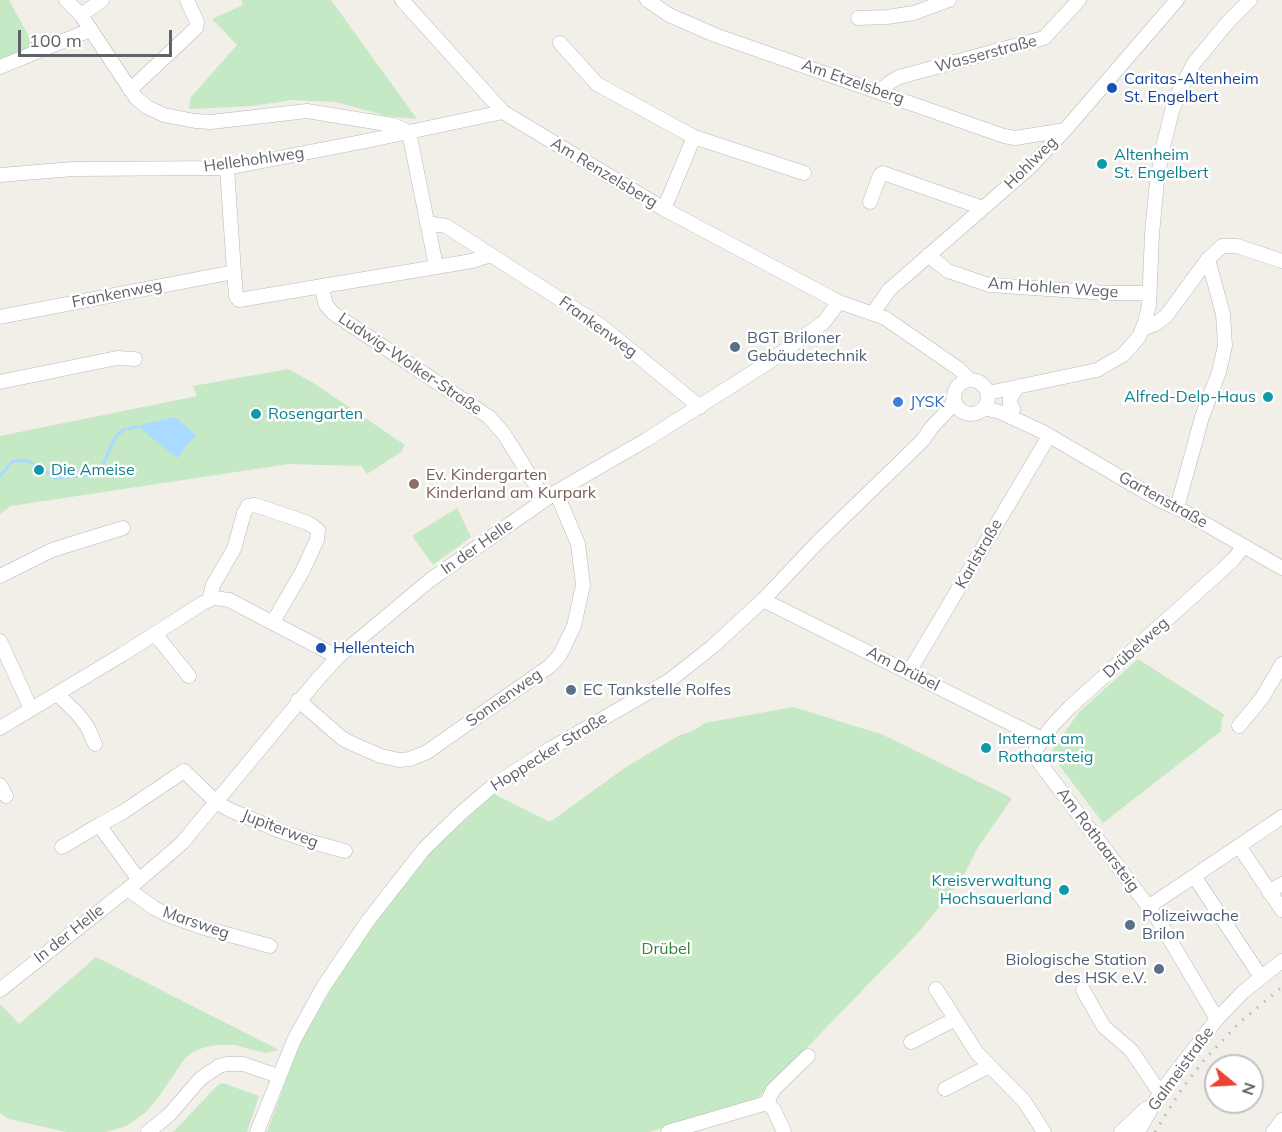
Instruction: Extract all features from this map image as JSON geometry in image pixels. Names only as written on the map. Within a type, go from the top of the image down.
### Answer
[{"type":"street","points":[[66,0],[81,15],[130,90],[141,103],[154,111],[175,118],[195,121],[219,121],[307,111],[393,125],[409,132],[436,266]]},
{"type":"street","points":[[81,15],[102,0]]},
{"type":"street","points":[[130,90],[196,28],[197,22],[187,0]]},
{"type":"street","name":"Am Renzelsberg","points":[[402,0],[503,112],[664,209],[839,302]]},
{"type":"street","name":"Am Etzelsberg","points":[[647,0],[669,15],[715,35],[1012,138],[1065,130]]},
{"type":"street","points":[[858,18],[905,15],[950,0]]},
{"type":"street","name":"Wasserstraße","points":[[881,92],[899,77],[1044,38],[1079,0]]},
{"type":"street","name":"Hohlweg","points":[[873,313],[888,290],[1016,180],[1065,130],[1177,0]]},
{"type":"street","points":[[987,400],[979,382],[964,383],[954,394],[958,408],[966,413],[976,413],[987,400],[1020,386],[1082,374],[1105,366],[1129,349],[1143,329],[1147,315],[1157,181],[1172,111],[1194,63],[1228,22],[1250,0]]},
{"type":"street","points":[[0,67],[90,30]]},
{"type":"street","points":[[560,43],[597,84],[694,137],[804,173]]},
{"type":"street","name":"Hellehohlweg","points":[[0,175],[73,169],[227,168],[503,112]]},
{"type":"street","points":[[664,209],[694,137]]},
{"type":"street","points":[[227,168],[236,296],[242,301],[477,260],[491,255]]},
{"type":"street","points":[[870,202],[883,172],[983,208]]},
{"type":"street","name":"Frankenweg","points":[[427,223],[446,226],[600,325],[700,407]]},
{"type":"street","points":[[1143,329],[1166,316],[1218,249],[1231,245],[1251,249],[1282,261]]},
{"type":"street","name":"Am Hohlen Wege","points":[[928,255],[948,271],[989,285],[1107,293],[1149,293]]},
{"type":"street","points":[[1177,508],[1202,417],[1222,365],[1226,345],[1223,314],[1209,259]]},
{"type":"street","name":"Frankenweg","points":[[0,317],[234,272]]},
{"type":"street","name":"Ludwig-Wolker-Straße","points":[[321,286],[324,302],[333,313],[489,417],[550,496]]},
{"type":"street","points":[[839,302],[890,321],[949,363],[964,383]]},
{"type":"street","name":"In der Helle","points":[[0,990],[140,880],[182,843],[298,700],[339,657],[430,580],[550,496],[700,407],[766,364],[824,322],[839,302]]},
{"type":"street","points":[[0,382],[117,358],[135,359]]},
{"type":"street","points":[[1013,409],[1010,405],[1010,398],[1020,386]]},
{"type":"street","name":"Hoppecker Straße","points":[[257,1132],[278,1076],[307,1015],[342,959],[394,885],[441,831],[480,796],[516,770],[670,680],[712,647],[763,600],[818,542],[923,440],[931,428],[949,410],[954,400]]},
{"type":"street","name":"Gartenstraße","points":[[987,400],[1013,409],[1032,421],[1046,434]]},
{"type":"street","name":"Gartenstraße","points":[[987,400],[1000,412],[1046,434],[1282,568]]},
{"type":"street","name":"Hoppecker Straße","points":[[923,440],[936,434],[955,418],[966,413]]},
{"type":"street","name":"Karlstraße","points":[[909,672],[1046,434]]},
{"type":"street","name":"Sonnenweg","points":[[298,700],[348,742],[381,756],[404,760],[427,752],[542,673],[558,658],[570,636],[583,585],[578,544],[550,496]]},
{"type":"street","points":[[209,600],[213,585],[234,549],[248,506],[255,505],[308,523],[318,530],[317,540],[302,572],[273,622]]},
{"type":"street","points":[[0,576],[52,550],[123,528]]},
{"type":"street","name":"Drübelweg","points":[[1035,755],[1036,748],[1042,739],[1081,696],[1233,560],[1244,546]]},
{"type":"street","points":[[0,728],[209,600],[225,599],[339,657]]},
{"type":"street","name":"Am Drübel","points":[[763,600],[1042,739]]},
{"type":"street","points":[[155,634],[189,676]]},
{"type":"street","points":[[0,641],[31,709]]},
{"type":"street","points":[[1239,726],[1258,703],[1282,664]]},
{"type":"street","points":[[57,694],[87,726],[95,744]]},
{"type":"street","name":"Am Rothaarsteig","points":[[1035,755],[1161,924],[1217,1019]]},
{"type":"street","points":[[63,847],[130,808],[182,771],[216,802]]},
{"type":"street","name":"Jupiterweg","points":[[216,802],[280,831],[345,851]]},
{"type":"street","points":[[1148,907],[1282,817]]},
{"type":"street","points":[[99,825],[140,880]]},
{"type":"street","points":[[1239,846],[1282,910]]},
{"type":"street","points":[[1194,876],[1261,977]]},
{"type":"street","points":[[1269,892],[1282,884]]},
{"type":"street","name":"Marsweg","points":[[128,889],[154,908],[170,916],[270,946]]},
{"type":"street","name":"Galmeistraße","points":[[1138,1132],[1161,1093],[1217,1019],[1261,977],[1282,961]]},
{"type":"street","points":[[936,989],[972,1046],[1024,1101],[1044,1132]]},
{"type":"street","points":[[1083,990],[1104,1027],[1131,1050],[1161,1093],[1121,1132]]},
{"type":"street","points":[[911,1042],[955,1019]]},
{"type":"street","points":[[767,1104],[773,1090],[808,1056]]},
{"type":"street","points":[[148,1132],[170,1114],[206,1074],[219,1066],[243,1064],[278,1076]]},
{"type":"street","points":[[945,1089],[989,1066]]},
{"type":"street","points":[[668,1132],[767,1104]]},
{"type":"street","points":[[767,1104],[774,1110],[784,1132]]},
{"type":"street","points":[[1273,1132],[1282,1120]]},
{"type":"green space","points":[[0,0],[9,0],[35,48],[0,63]]},
{"type":"green space","points":[[241,0],[331,0],[417,119],[387,116],[336,102],[292,100],[253,106],[189,109],[191,97],[237,45],[212,19],[243,5]]},
{"type":"green space","points":[[288,369],[315,384],[405,445],[401,452],[367,474],[361,465],[289,464],[11,506],[0,514],[0,436],[197,396],[193,386]]},
{"type":"green space","points":[[457,508],[471,537],[433,565],[412,536]]},
{"type":"green space","points":[[1138,659],[1225,715],[1222,718],[1221,731],[1103,823],[1049,755],[1079,712]]},
{"type":"green space","name":"Drübel","points":[[793,707],[881,734],[1012,798],[977,849],[951,893],[916,935],[757,1099],[649,1132],[267,1132],[300,1042],[342,971],[390,899],[427,855],[494,794],[550,822],[626,767],[705,723]]},
{"type":"green space","points":[[96,957],[279,1050],[265,1053],[235,1045],[217,1045],[193,1052],[185,1058],[145,1113],[126,1126],[106,1132],[66,1132],[9,1119],[0,1113],[0,1004],[19,1024]]},
{"type":"green space","points":[[223,1083],[259,1096],[247,1132],[173,1132],[218,1085]]},
{"type":"water","points":[[175,417],[196,435],[177,458],[141,429],[144,424]]},
{"type":"waterway","points":[[0,476],[12,462],[23,460],[55,478],[92,475],[103,464],[116,436],[125,429],[143,426]]},
{"type":"railway","points":[[1155,1132],[1181,1090],[1205,1059],[1239,1023],[1282,987]]},
{"type":"place","name":"Caritas-Altenheim St. Engelbert","points":[[1112,88]]},
{"type":"place","name":"Altenheim St. Engelbert","points":[[1102,164]]},
{"type":"place","name":"BGT Briloner Gebäudetechnik","points":[[735,347]]},
{"type":"place","name":"Alfred-Delp-Haus","points":[[1268,397]]},
{"type":"place","name":"JYSK","points":[[898,402]]},
{"type":"place","name":"Rosengarten","points":[[256,414]]},
{"type":"place","name":"Die Ameise","points":[[39,470]]},
{"type":"place","name":"Ev. Kindergarten Kinderland am Kurpark","points":[[414,484]]},
{"type":"place","name":"Hellenteich","points":[[321,648]]},
{"type":"place","name":"EC Tankstelle Rolfes","points":[[571,690]]},
{"type":"place","name":"Internat am Rothaarsteig","points":[[986,748]]},
{"type":"place","name":"Kreisverwaltung Hochsauerland","points":[[1064,890]]},
{"type":"place","name":"Polizeiwache Brilon","points":[[1130,925]]},
{"type":"place","name":"Biologische Station des HSK e.V.","points":[[1159,969]]}]
